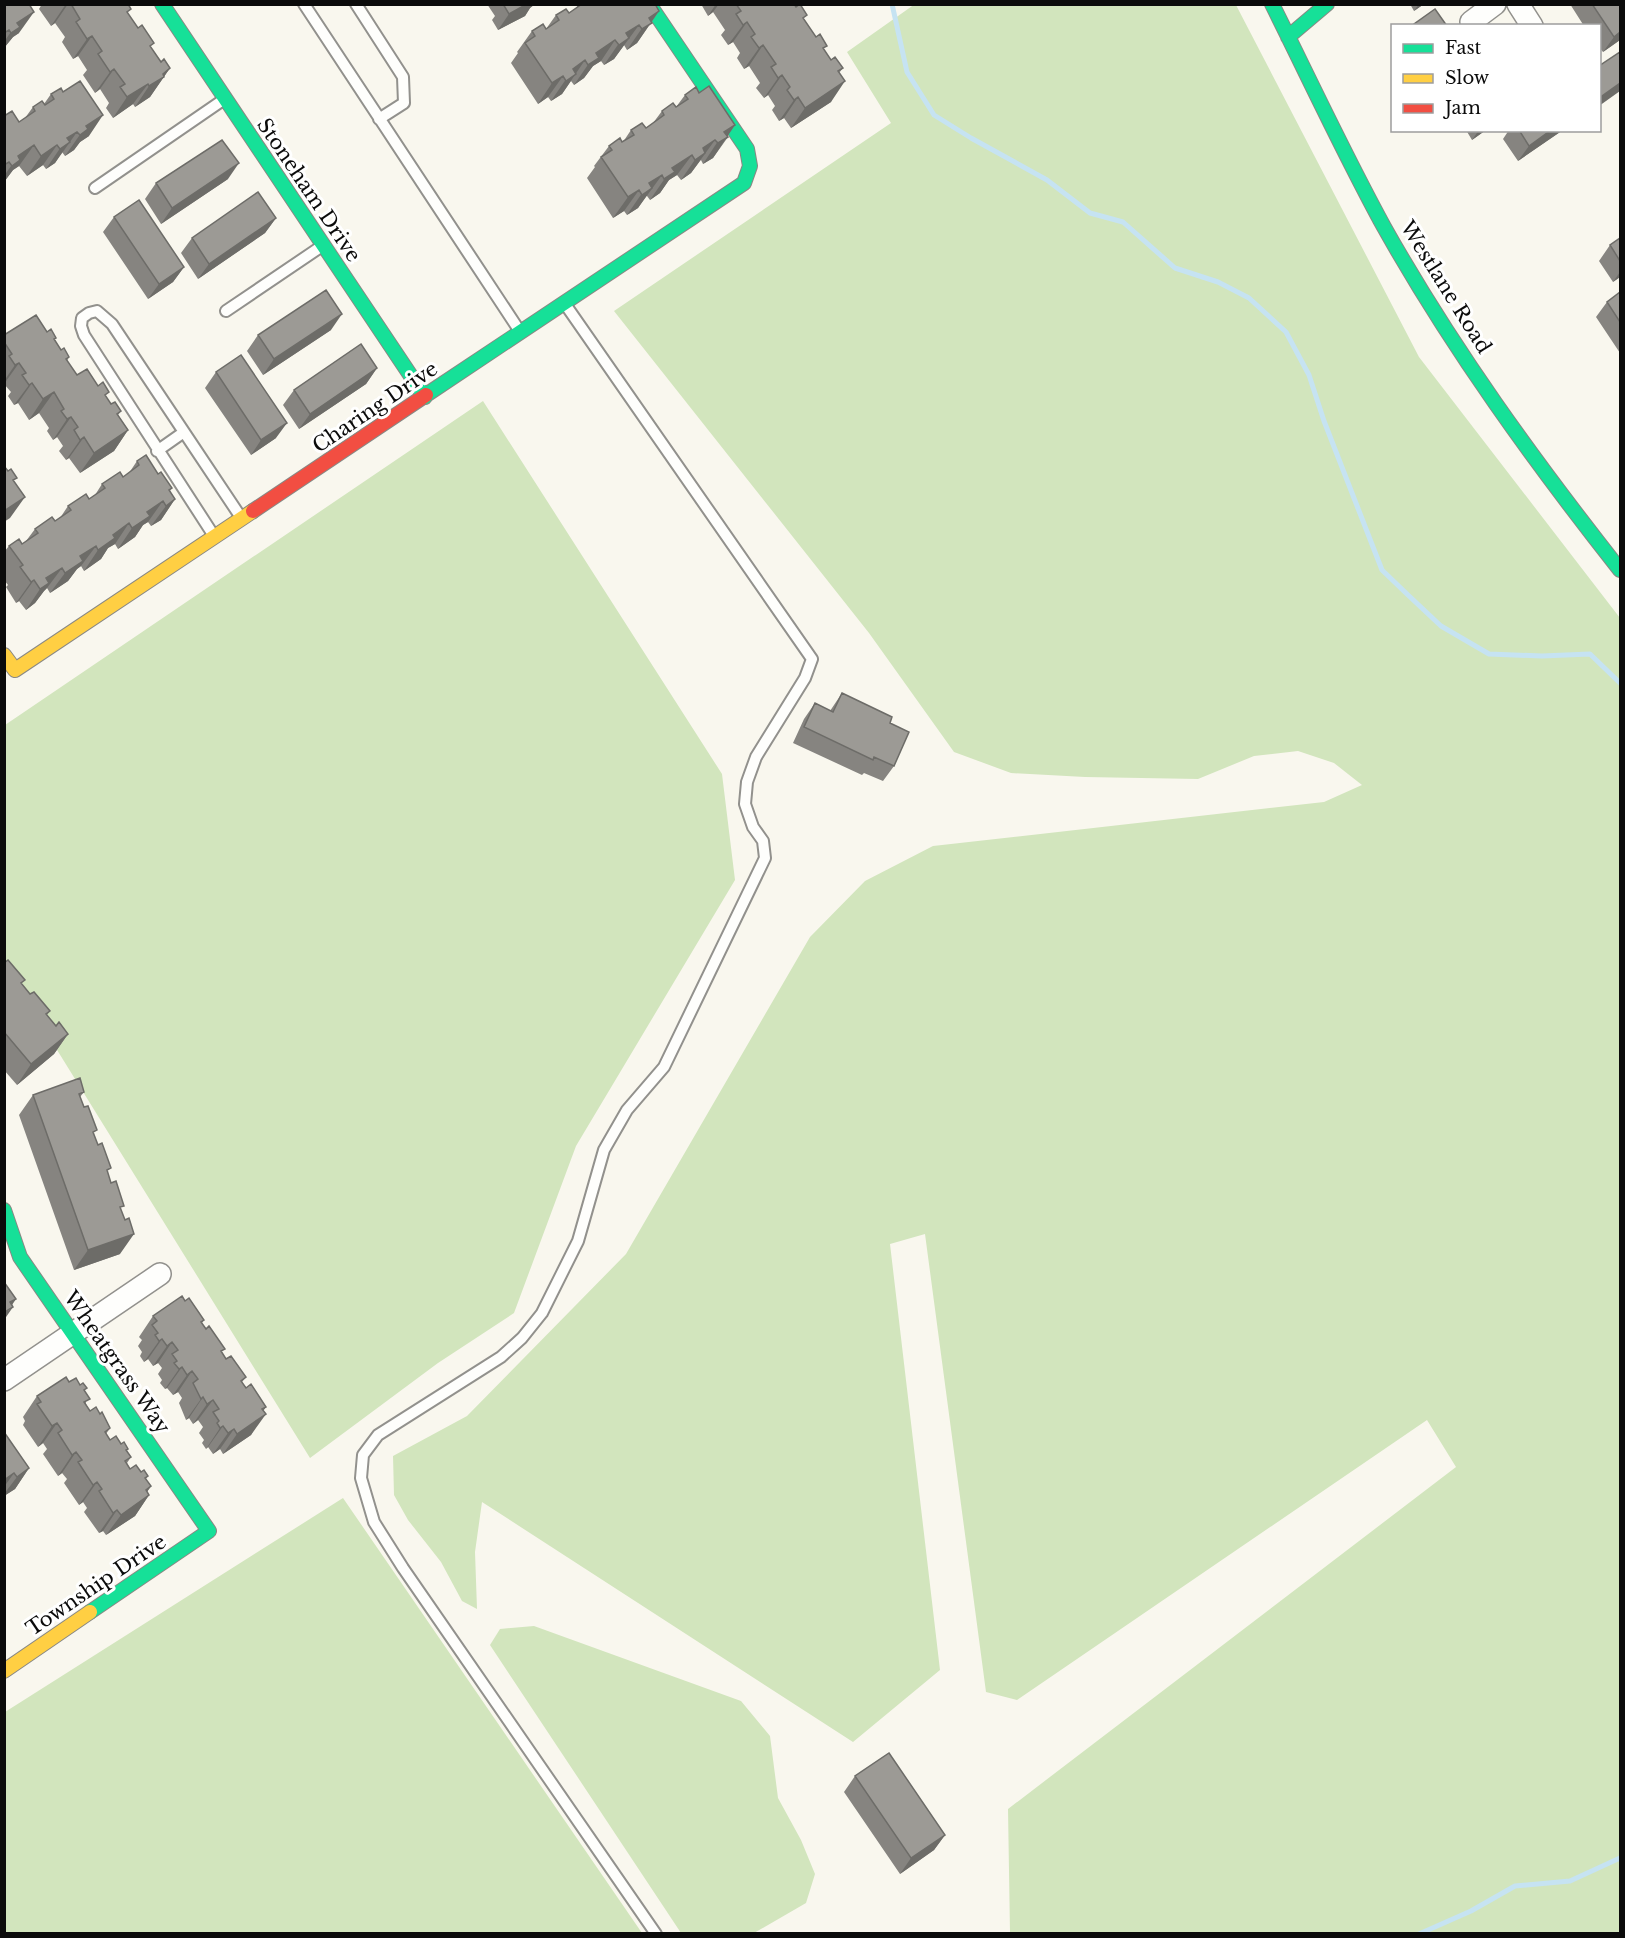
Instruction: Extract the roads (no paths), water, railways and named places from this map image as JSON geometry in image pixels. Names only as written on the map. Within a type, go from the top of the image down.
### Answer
[{"type":"street","name":"Stoneham Drive","points":[[162,4],[425,397]]},
{"type":"street","name":"Charing Drive","points":[[4,655],[15,670],[739,187],[746,180],[751,164],[747,149],[649,4]]},
{"type":"street","points":[[1288,37],[1327,4]]},
{"type":"street","points":[[1472,24],[1471,21],[1495,4]]},
{"type":"street","points":[[1518,4],[1531,24]]},
{"type":"street","name":"Westlane Road","points":[[1280,8],[1288,37],[1347,157],[1417,281],[1495,402],[1573,510],[1620,570]]},
{"type":"street","name":"Wheatgrass Way","points":[[4,1210],[20,1257],[209,1531]]},
{"type":"street","points":[[4,1380],[160,1274]]},
{"type":"street","name":"Township Drive","points":[[4,1671],[209,1531]]},
{"type":"lane","points":[[304,4],[521,333]]},
{"type":"lane","points":[[356,4],[403,77],[404,103],[380,119]]},
{"type":"lane","points":[[95,188],[225,98]]},
{"type":"lane","points":[[226,311],[322,245]]},
{"type":"lane","points":[[564,304],[812,659],[805,678],[756,757],[747,782],[745,804],[753,827],[763,841],[765,858],[664,1066],[627,1110],[609,1139],[578,1241],[556,1288],[542,1313],[522,1338],[501,1357],[378,1435],[363,1455],[361,1478],[375,1522],[403,1568],[656,1934]]},
{"type":"lane","points":[[215,537],[84,335],[81,326],[82,318],[89,313],[97,311],[112,324],[242,519]]},
{"type":"lane","points":[[157,450],[184,432]]},
{"type":"waterway","points":[[892,4],[907,72],[934,115],[1047,180],[1090,213],[1123,222],[1175,268],[1218,282],[1249,298],[1286,332],[1309,375],[1324,421],[1382,570],[1441,626],[1489,654],[1542,656],[1590,654],[1620,683]]},
{"type":"waterway","points":[[1419,1934],[1471,1911],[1515,1886],[1570,1881],[1620,1858]]}]
